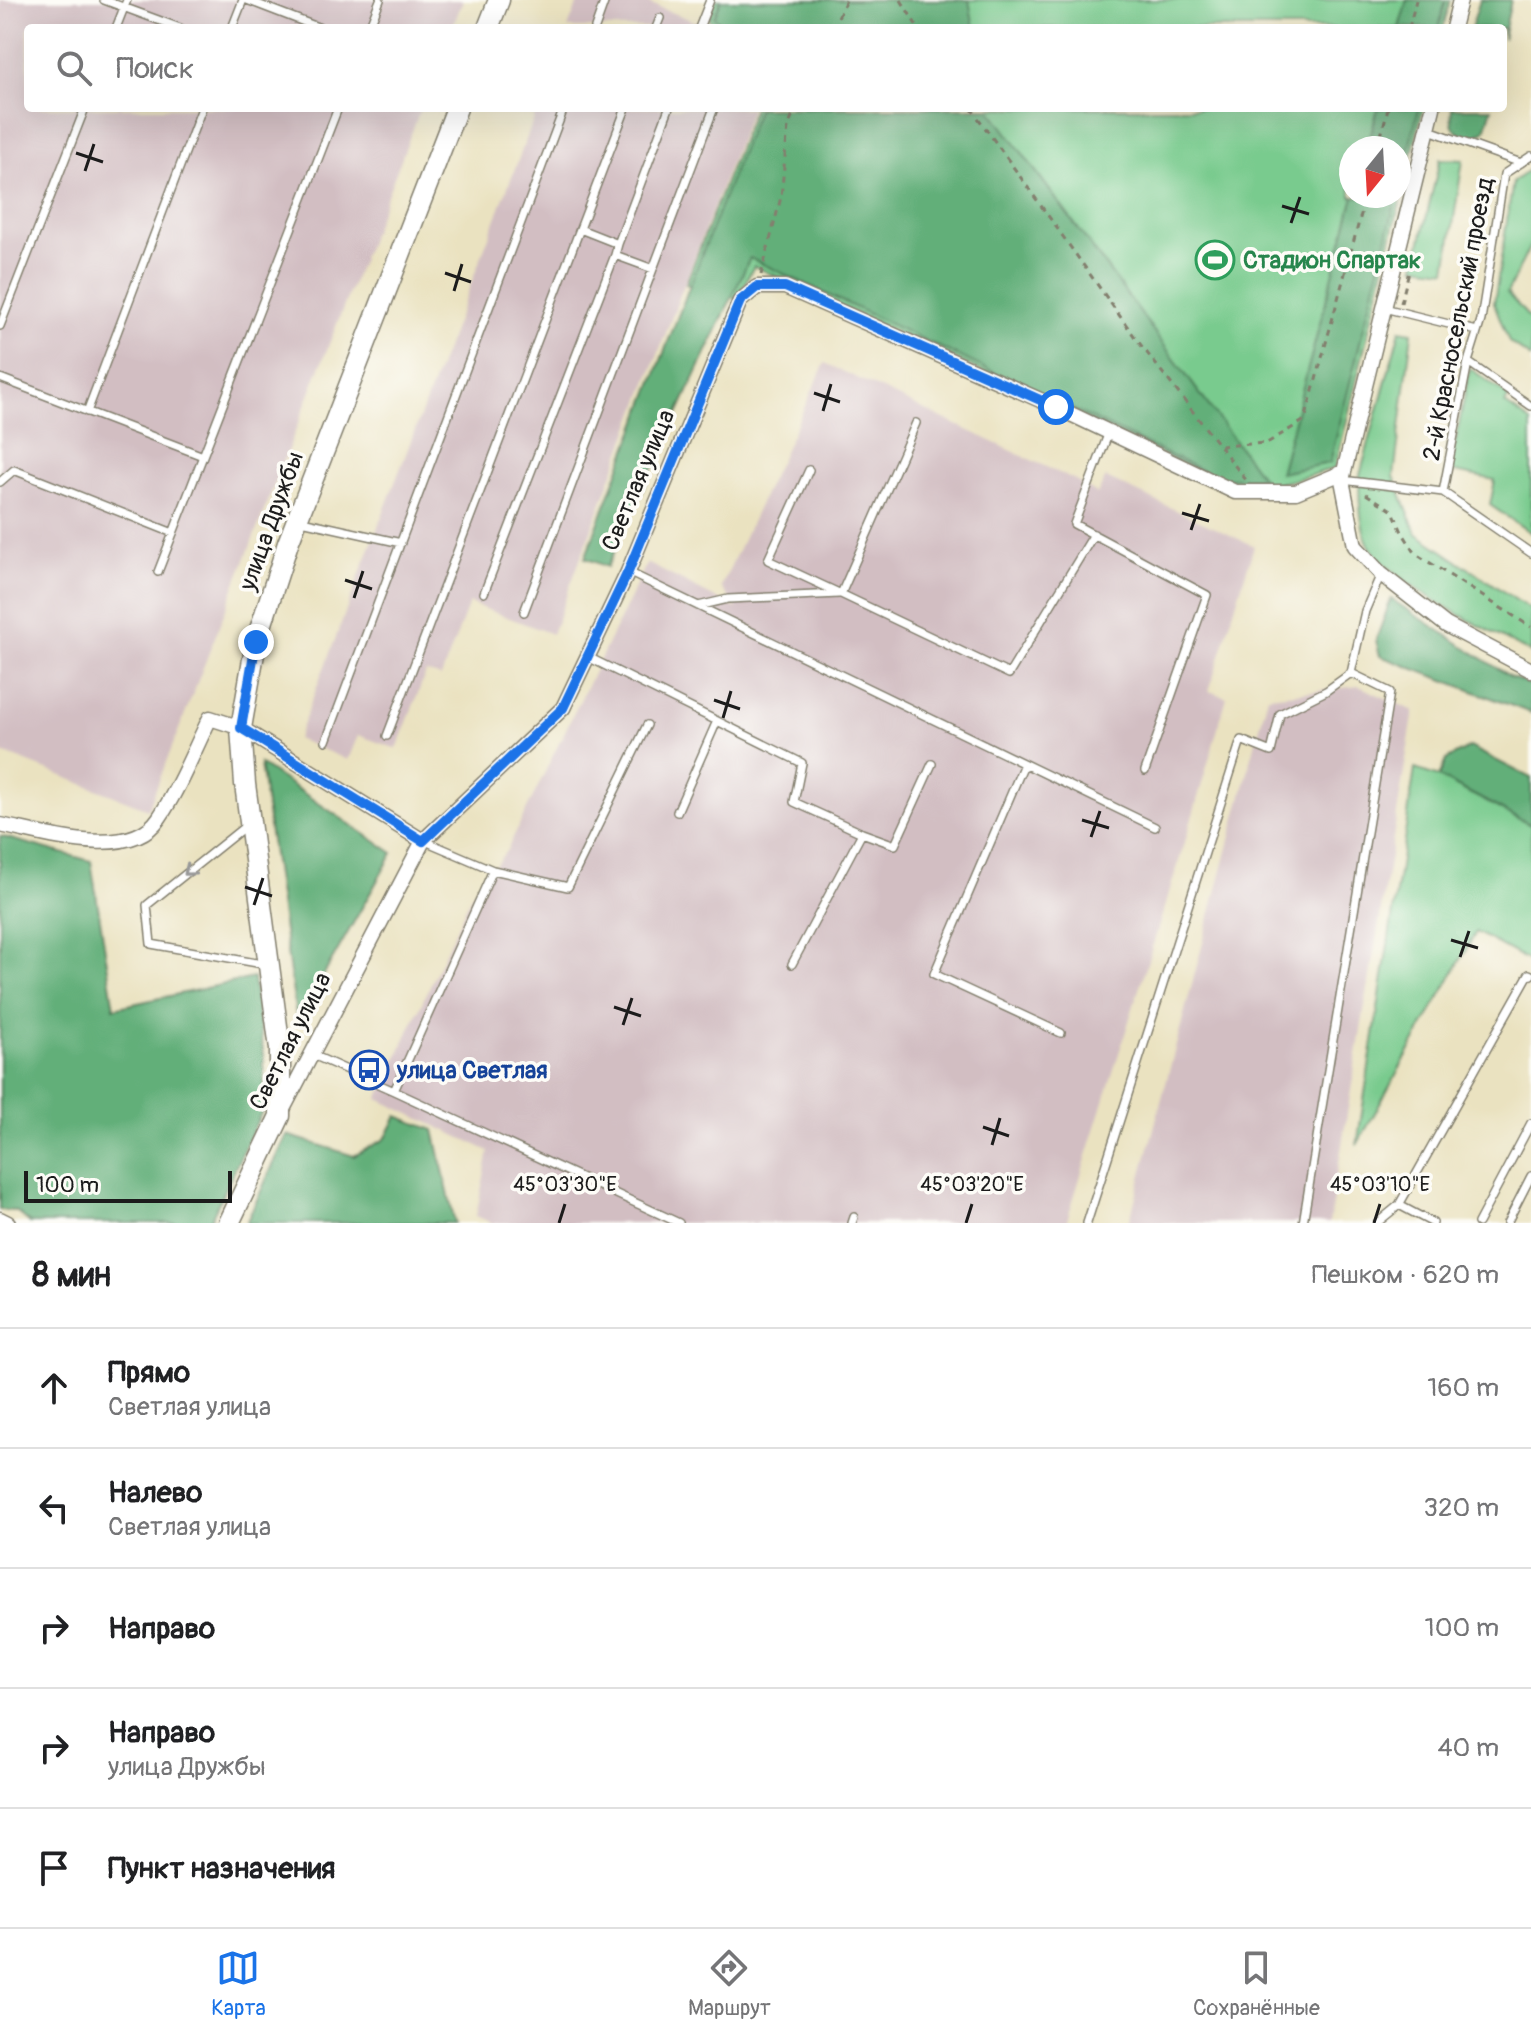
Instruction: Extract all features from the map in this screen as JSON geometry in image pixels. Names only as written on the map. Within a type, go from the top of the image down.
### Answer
[{"type":"street","points":[[490,24],[499,0]]},
{"type":"street","points":[[1454,24],[1460,0]]},
{"type":"street","name":"улица Дружбы","points":[[280,1116],[280,1049],[250,823],[241,728],[256,642],[297,520],[453,112]]},
{"type":"street","points":[[1432,112],[1346,478],[1355,546],[1381,574],[1446,625],[1531,670]]},
{"type":"street","points":[[757,287],[785,287],[1235,492],[1296,492],[1346,478]]},
{"type":"street","name":"Светлая улица","points":[[229,1223],[280,1116],[423,841],[563,708],[628,572],[740,301],[757,287]]},
{"type":"street","points":[[0,825],[98,843],[132,839],[158,821],[210,718],[241,728],[423,841]]},
{"type":"street","points":[[0,1219],[8,1223]]},
{"type":"lane","points":[[104,0],[125,4],[171,24]]},
{"type":"lane","points":[[234,24],[245,0],[309,24]]},
{"type":"lane","points":[[371,24],[380,0]]},
{"type":"lane","points":[[596,24],[605,0]]},
{"type":"lane","points":[[701,24],[710,0]]},
{"type":"lane","points":[[118,24],[125,4]]},
{"type":"lane","points":[[658,24],[660,18]]},
{"type":"lane","points":[[0,326],[83,112]]},
{"type":"lane","points":[[87,412],[200,112]]},
{"type":"lane","points":[[158,572],[336,112]]},
{"type":"lane","points":[[326,741],[563,112]]},
{"type":"lane","points":[[387,736],[624,112]]},
{"type":"lane","points":[[484,593],[668,112]]},
{"type":"lane","points":[[524,612],[712,112]]},
{"type":"lane","points":[[1428,130],[1521,163]]},
{"type":"lane","name":"2-й Красносельский проезд","points":[[1531,156],[1504,174],[1477,331],[1468,362],[1443,492],[1531,553]]},
{"type":"lane","points":[[580,229],[618,244]]},
{"type":"lane","points":[[615,255],[653,269]]},
{"type":"lane","points":[[1384,308],[1477,331]]},
{"type":"lane","points":[[1468,362],[1531,406]]},
{"type":"lane","points":[[0,378],[203,456]]},
{"type":"lane","points":[[841,594],[916,423]]},
{"type":"lane","points":[[1109,432],[1074,524],[1207,595],[1145,771]]},
{"type":"lane","points":[[0,482],[14,470],[173,533]]},
{"type":"lane","points":[[809,470],[768,560],[1009,674],[1094,534]]},
{"type":"lane","points":[[1346,478],[1443,492]]},
{"type":"lane","points":[[297,520],[401,543]]},
{"type":"lane","points":[[628,572],[1155,827]]},
{"type":"lane","points":[[1087,1223],[1241,740],[1271,752],[1280,714],[1326,691],[1351,673],[1365,611],[1381,574]]},
{"type":"lane","points":[[698,606],[728,599],[841,594]]},
{"type":"lane","points":[[588,657],[802,763],[794,802],[895,845],[932,764]]},
{"type":"lane","points":[[1303,1223],[1390,692],[1351,673]]},
{"type":"lane","points":[[677,812],[717,721]]},
{"type":"lane","points":[[423,841],[493,870],[568,887],[647,725]]},
{"type":"lane","points":[[1024,764],[934,974],[1061,1033]]},
{"type":"lane","points":[[250,823],[147,905],[151,944],[269,966]]},
{"type":"lane","points":[[792,964],[862,833]]},
{"type":"lane","points":[[394,1091],[493,870]]},
{"type":"lane","points":[[1377,1223],[1399,1205],[1531,975]]},
{"type":"lane","points":[[313,1055],[679,1223]]},
{"type":"lane","points":[[1478,1223],[1531,1123]]},
{"type":"lane","points":[[1507,1223],[1531,1176]]},
{"type":"lane","points":[[1399,1205],[1433,1223]]},
{"type":"path","points":[[835,24],[846,0]]},
{"type":"path","points":[[901,0],[916,24]]},
{"type":"path","points":[[1410,24],[1416,0]]},
{"type":"path","points":[[757,287],[781,197],[788,127],[794,112]]},
{"type":"path","points":[[974,112],[1137,340],[1256,492]]},
{"type":"path","points":[[1381,136],[1387,112]]},
{"type":"path","points":[[1220,446],[1267,443],[1305,420],[1363,208]]},
{"type":"path","points":[[1346,478],[1393,511],[1416,554],[1531,627]]},
{"type":"shaded area","points":[[0,0],[463,0],[454,24],[24,24],[24,112],[419,112],[148,809],[0,752]]},
{"type":"shaded area","points":[[579,0],[641,0],[701,24],[570,24]]},
{"type":"shaded area","points":[[536,112],[749,112],[552,634],[469,603],[441,677],[426,672],[397,749],[358,735],[348,760],[297,739]]},
{"type":"shaded area","points":[[825,363],[1074,480],[1097,494],[1106,478],[1254,546],[1209,691],[1227,697],[1066,1223],[492,1223],[476,1216],[489,1151],[378,1099],[471,896],[507,850],[647,563],[737,609],[721,587]]},
{"type":"shaded area","points":[[1359,686],[1414,711],[1329,1223],[1129,1223],[1268,696]]},
{"type":"green space","points":[[716,0],[1450,0],[1444,24],[715,24],[709,19]]},
{"type":"green space","points":[[721,0],[969,0],[973,24],[722,24],[714,17]]},
{"type":"green space","points":[[1407,0],[1446,0],[1440,24],[1400,24]]},
{"type":"green space","points":[[1480,0],[1511,0],[1506,24],[1472,24]]},
{"type":"green space","points":[[752,112],[1422,112],[1411,157],[1411,136],[1339,136],[1339,208],[1399,208],[1335,468],[1291,481],[1249,485],[1217,480],[754,266],[736,299],[686,284]]},
{"type":"green space","points":[[756,112],[992,112],[1262,478],[1218,478],[750,258],[607,567],[585,558]]},
{"type":"green space","points":[[1377,112],[1418,112],[1411,140],[1411,136],[1370,136]]},
{"type":"green space","points":[[1452,112],[1491,112],[1485,131],[1470,138],[1456,131]]},
{"type":"green space","points":[[1440,159],[1463,160],[1446,270],[1415,266]]},
{"type":"green space","points":[[1531,168],[1531,244],[1507,293],[1531,320],[1531,358],[1509,342],[1494,303],[1513,182]]},
{"type":"green space","points":[[1351,208],[1394,208],[1330,463],[1280,473]]},
{"type":"green space","points":[[1400,330],[1412,332],[1394,476],[1416,533],[1531,610],[1531,653],[1401,578],[1367,541],[1361,513],[1360,475]]},
{"type":"green space","points":[[1470,368],[1509,397],[1505,404],[1531,422],[1531,533],[1490,505],[1495,480],[1450,471]]},
{"type":"green space","points":[[1391,599],[1511,677],[1531,686],[1531,713],[1380,656],[1376,640]]},
{"type":"green space","points":[[1470,747],[1531,778],[1531,825],[1439,777],[1446,760]]},
{"type":"green space","points":[[260,764],[393,853],[297,1022]]},
{"type":"green space","points":[[1415,769],[1439,777],[1531,825],[1531,962],[1476,932],[1357,1145]]},
{"type":"green space","points":[[0,836],[91,861],[114,1008],[253,978],[264,1058],[264,1107],[209,1223],[30,1223],[16,1211],[0,1210]]},
{"type":"green space","points":[[397,1116],[434,1130],[455,1223],[246,1223],[287,1135],[354,1156],[385,1139]]},
{"type":"place","name":"Стадион Спартак","points":[[1215,260]]},
{"type":"place","name":"улица Светлая","points":[[369,1070]]},
{"type":"route","points":[[256,642],[241,728],[423,841],[563,708],[628,572],[740,301],[757,287],[785,287],[1056,407]]}]
